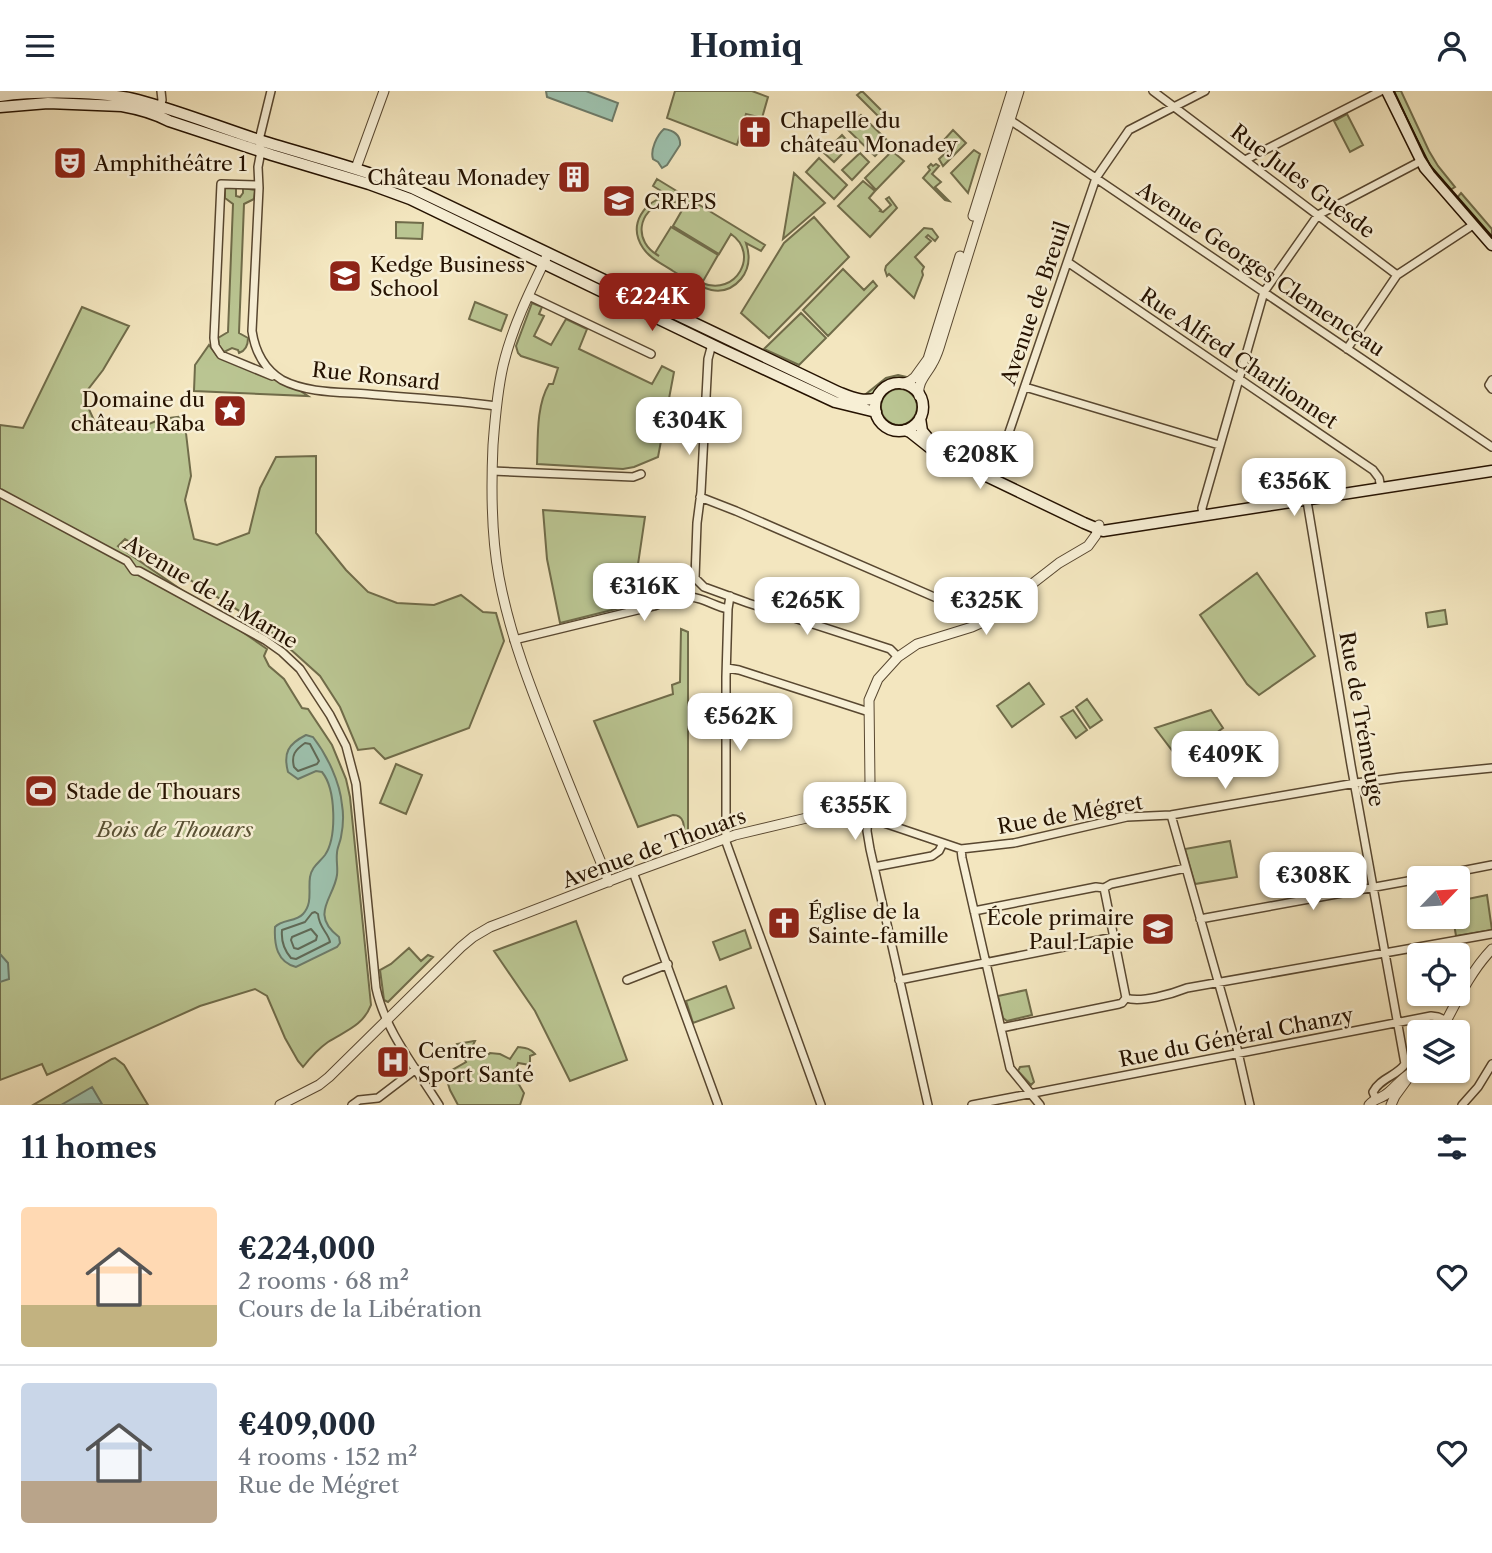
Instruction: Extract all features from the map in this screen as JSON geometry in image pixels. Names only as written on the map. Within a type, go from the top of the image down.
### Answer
[{"type":"main road","points":[[1387,91],[1431,176],[1492,245]]},
{"type":"main road","points":[[0,99],[7,100],[18,94],[48,93],[109,95],[136,100],[185,126],[260,145],[289,159],[396,193],[474,230],[493,233],[542,255],[547,263],[557,265],[640,303],[657,306],[851,397],[866,400],[877,398],[887,387],[902,384],[919,395],[922,431],[927,437],[938,447],[994,477]]},
{"type":"main road","points":[[0,107],[71,103],[159,111],[273,150],[308,154],[356,168],[412,188],[712,344],[835,402],[876,412]]},
{"type":"main road","points":[[289,159],[308,159],[344,170],[356,168]]},
{"type":"main road","points":[[712,344],[720,343],[775,363]]},
{"type":"main road","points":[[877,398],[876,412],[885,427],[895,431],[905,430],[914,426],[920,418]]},
{"type":"main road","points":[[905,430],[934,451],[1098,527],[1492,471]]},
{"type":"main road","points":[[1381,486],[1492,465]]},
{"type":"street","points":[[159,111],[161,91]]},
{"type":"street","name":"Rue Ronsard","points":[[271,91],[260,145],[258,185],[252,331],[260,358],[281,379],[317,390],[496,406]]},
{"type":"street","points":[[356,168],[384,91]]},
{"type":"street","points":[[919,395],[921,381],[939,348],[1012,91]]},
{"type":"street","points":[[902,384],[915,377],[928,359],[1018,91]]},
{"type":"street","name":"Rue Jules Guesde","points":[[1153,91],[1397,275]]},
{"type":"street","name":"Avenue de Breuil","points":[[994,477],[1097,178],[1129,130],[1205,91]]},
{"type":"street","points":[[1245,160],[1381,91]]},
{"type":"street","name":"Avenue Georges Clemenceau","points":[[1010,120],[1492,447]]},
{"type":"street","points":[[1203,514],[1219,445],[1264,292],[1318,215],[1421,161]]},
{"type":"street","points":[[258,185],[221,184],[215,346],[226,358],[281,379]]},
{"type":"street","points":[[1347,349],[1397,275],[1473,225]]},
{"type":"street","points":[[546,259],[514,328],[498,390],[492,511],[498,567],[514,640],[534,699],[609,881]]},
{"type":"street","name":"Rue Alfred Charlionnet","points":[[1069,263],[1373,470],[1381,486]]},
{"type":"street","points":[[529,296],[651,354]]},
{"type":"street","points":[[712,344],[708,359],[695,578],[704,587],[890,649],[898,657]]},
{"type":"street","points":[[1492,380],[1489,385],[1492,389]]},
{"type":"street","points":[[1025,387],[1219,445]]},
{"type":"street","points":[[492,471],[633,477],[641,474]]},
{"type":"street","name":"Avenue de la Marne","points":[[0,493],[127,561],[134,571],[139,571],[265,640],[300,669],[330,715],[346,746],[356,784],[376,988],[381,1008],[439,1105]]},
{"type":"street","points":[[700,497],[978,616],[983,622]]},
{"type":"street","name":"Rue de Trémeuge","points":[[1307,497],[1405,1065],[1375,1087],[1375,1101]]},
{"type":"street","points":[[928,1105],[867,831],[870,783],[869,700],[873,686],[898,657],[917,644],[983,622],[1059,563],[1088,546],[1098,527]]},
{"type":"street","points":[[730,596],[726,838],[821,1105]]},
{"type":"street","points":[[514,640],[675,599],[692,597],[728,609]]},
{"type":"street","points":[[727,668],[869,712]]},
{"type":"street","name":"Rue de Mégret","points":[[868,815],[878,821],[961,849],[1014,843],[1127,817],[1171,815],[1356,783],[1492,768]]},
{"type":"street","name":"Avenue de Thouars","points":[[280,1105],[297,1101],[329,1077],[461,947],[479,933],[726,838],[815,816],[850,813],[868,815]]},
{"type":"street","points":[[1171,815],[1239,1054],[1250,1105]]},
{"type":"street","points":[[874,867],[932,856],[939,851],[943,843]]},
{"type":"street","points":[[961,849],[1010,1067],[1040,1105]]},
{"type":"street","points":[[1470,869],[1492,865]]},
{"type":"street","points":[[974,911],[1096,887],[1104,888],[1111,884],[1186,868]]},
{"type":"street","points":[[634,872],[718,1105]]},
{"type":"street","points":[[1200,919],[1407,881]]},
{"type":"street","points":[[1000,1028],[1119,1004],[1126,998],[1104,888]]},
{"type":"street","points":[[1126,998],[1136,1001],[1187,988],[1492,933]]},
{"type":"street","points":[[899,980],[1114,937]]},
{"type":"street","points":[[1448,1020],[1468,980],[1492,949]]},
{"type":"street","points":[[627,980],[668,964]]},
{"type":"street","name":"Rue du Général Chanzy","points":[[1412,1020],[1431,1016],[1445,1020]]},
{"type":"street","name":"Rue du Général Chanzy","points":[[972,1105],[1407,1021]]},
{"type":"street","points":[[1462,1105],[1478,1087],[1492,1064]]},
{"type":"street","points":[[352,1105],[359,1100],[378,1098],[416,1069]]},
{"type":"street","points":[[1375,1101],[1390,1092],[1407,1075]]},
{"type":"street","points":[[1375,1101],[1388,1101],[1391,1105],[1407,1080]]},
{"type":"green space","points":[[675,91],[752,91],[768,97],[762,118],[746,114],[737,145],[667,118]]},
{"type":"green space","points":[[862,91],[892,121],[890,124],[857,95]]},
{"type":"green space","points":[[1390,91],[1401,91],[1429,151],[1455,187],[1450,190],[1430,169]]},
{"type":"green space","points":[[1347,114],[1363,145],[1350,152],[1334,121]]},
{"type":"green space","points":[[861,115],[889,142],[875,156],[847,129]]},
{"type":"green space","points":[[953,130],[966,143],[943,166],[939,159],[952,147],[944,140]]},
{"type":"green space","points":[[842,135],[851,145],[834,162],[824,153]]},
{"type":"green space","points":[[974,150],[980,154],[968,193],[951,173]]},
{"type":"green space","points":[[892,151],[904,161],[876,190],[865,178]]},
{"type":"green space","points":[[860,153],[869,162],[852,180],[842,170]]},
{"type":"green space","points":[[819,158],[847,185],[834,199],[806,172]]},
{"type":"green space","points":[[931,164],[939,166],[932,174],[941,182],[935,187],[949,201],[923,178],[930,170],[928,167]]},
{"type":"green space","points":[[794,173],[825,203],[783,239]]},
{"type":"green space","points":[[657,179],[765,245],[761,251],[746,243],[748,266],[741,279],[733,286],[716,291],[707,289],[657,261],[643,248],[637,230],[641,215],[653,202],[669,196],[653,186]],"holes":[[[665,202],[685,205],[673,226],[719,254],[731,234],[739,242],[744,262],[734,279],[714,286],[702,283],[718,255],[671,227],[655,253],[645,243],[642,227],[649,212]]]},
{"type":"green space","points":[[863,181],[875,191],[869,198],[880,211],[883,212],[891,205],[886,199],[889,197],[897,208],[870,237],[838,206]]},
{"type":"green space","points":[[227,187],[236,187],[236,196],[240,197],[243,188],[255,190],[254,199],[244,204],[239,333],[248,338],[246,347],[239,353],[232,348],[224,352],[219,346],[218,338],[228,332],[233,204],[225,198]]},
{"type":"green space","points":[[1461,193],[1492,229],[1492,241],[1456,199]]},
{"type":"green space","points":[[814,217],[849,257],[769,338],[741,313],[784,243]]},
{"type":"green space","points":[[396,222],[423,223],[422,239],[396,238]]},
{"type":"green space","points":[[924,228],[932,229],[938,237],[935,241],[928,235],[926,237],[931,241],[915,257],[924,267],[914,298],[889,274],[887,276],[885,270]]},
{"type":"green space","points":[[843,269],[864,290],[873,281],[877,286],[828,336],[803,310]]},
{"type":"green space","points":[[475,302],[507,315],[501,331],[469,319]]},
{"type":"green space","points":[[532,303],[542,307],[539,314],[544,316],[534,336],[551,345],[566,319],[587,329],[579,349],[652,384],[662,366],[674,372],[658,457],[623,469],[537,464],[538,423],[542,402],[549,384],[553,384],[558,368],[518,353],[516,346]]},
{"type":"green space","name":"Bois de Thouars","points":[[82,307],[129,326],[103,370],[83,396],[97,427],[132,431],[161,419],[184,416],[191,476],[185,500],[194,539],[217,545],[249,533],[260,488],[276,457],[316,456],[316,533],[368,592],[397,603],[434,605],[461,595],[483,612],[496,613],[504,641],[469,728],[385,759],[374,748],[358,750],[340,707],[320,676],[268,629],[125,539],[118,546],[267,649],[264,656],[269,666],[284,679],[302,708],[308,709],[332,745],[346,779],[371,1005],[358,1023],[324,1045],[303,1067],[285,1038],[267,996],[255,989],[200,1006],[47,1075],[42,1064],[0,1080],[0,425],[23,428]]},
{"type":"green space","points":[[801,313],[826,338],[799,365],[764,349]]},
{"type":"green space","points":[[209,345],[217,356],[296,388],[308,396],[194,391],[195,365]]},
{"type":"green space","points":[[898,375],[911,378],[891,382],[869,396],[866,394],[886,378]]},
{"type":"green space","points":[[899,389],[912,394],[917,407],[912,420],[899,425],[886,420],[881,407],[886,394]]},
{"type":"green space","points":[[543,510],[645,517],[632,605],[560,623],[547,559]]},
{"type":"green space","points":[[1257,573],[1315,656],[1259,695],[1247,684],[1200,615]]},
{"type":"green space","points":[[1445,610],[1447,624],[1428,627],[1426,613]]},
{"type":"green space","points":[[681,629],[688,632],[688,837],[684,839],[683,823],[677,816],[638,827],[594,721],[673,694],[672,685],[680,682]]},
{"type":"green space","points":[[1029,683],[1044,704],[1012,727],[997,706]]},
{"type":"green space","points":[[1087,699],[1102,720],[1090,728],[1076,707]]},
{"type":"green space","points":[[1073,710],[1087,730],[1076,738],[1061,717]]},
{"type":"green space","points":[[1211,710],[1223,728],[1183,757],[1174,753],[1155,728]]},
{"type":"green space","points":[[396,764],[422,775],[406,814],[380,803]]},
{"type":"green space","points":[[1230,841],[1237,877],[1195,884],[1185,849]]},
{"type":"green space","points":[[1487,895],[1492,930],[1456,936],[1455,929],[1470,929],[1470,899]]},
{"type":"green space","points":[[576,921],[627,1060],[570,1081],[535,1011],[494,951]]},
{"type":"green space","points":[[745,930],[751,948],[720,960],[713,942]]},
{"type":"green space","points":[[409,948],[421,961],[428,955],[433,957],[388,1002],[384,1000],[380,970]]},
{"type":"green space","points":[[726,986],[734,1008],[693,1023],[686,1001]]},
{"type":"green space","points":[[1026,990],[1032,1015],[1007,1021],[1003,1018],[998,996]]},
{"type":"green space","points":[[475,1041],[470,1051],[477,1055],[500,1054],[510,1059],[518,1047],[529,1049],[535,1054],[530,1056],[530,1065],[518,1063],[514,1076],[524,1093],[520,1105],[458,1105],[445,1074],[466,1062],[457,1044]]},
{"type":"green space","points":[[115,1058],[124,1065],[148,1105],[33,1105],[112,1059]]},
{"type":"green space","points":[[1029,1066],[1034,1082],[1031,1085],[1018,1071],[1020,1067]]},
{"type":"water","points":[[546,91],[586,91],[618,103],[612,121],[547,97]]},
{"type":"water","points":[[664,129],[676,134],[680,145],[662,168],[653,159],[652,151]]},
{"type":"water","points":[[306,735],[313,737],[323,752],[336,778],[341,796],[343,821],[337,851],[337,875],[324,913],[330,929],[339,937],[340,943],[296,967],[285,961],[278,952],[275,927],[300,917],[306,910],[311,873],[329,847],[333,825],[330,790],[322,772],[316,771],[298,779],[288,772],[288,750]]},
{"type":"water","points":[[0,954],[8,963],[9,979],[0,982]]},
{"type":"water","points":[[92,1087],[102,1104],[61,1105]]},
{"type":"tram line","points":[[1394,91],[1434,171],[1492,238]]},
{"type":"place","name":"Chapelle du château Monadey","points":[[755,132]]},
{"type":"place","name":"Amphithéâtre 1","points":[[70,163]]},
{"type":"place","name":"Château Monadey","points":[[574,177]]},
{"type":"place","name":"CREPS","points":[[619,201]]},
{"type":"place","name":"Kedge Business School","points":[[345,276]]},
{"type":"place","name":"Domaine du château Raba","points":[[230,411]]},
{"type":"place","name":"Stade de Thouars","points":[[41,791]]},
{"type":"place","name":"Église de la Sainte-famille","points":[[784,923]]},
{"type":"place","name":"École primaire Paul Lapie","points":[[1158,929]]},
{"type":"place","name":"Centre Sport Santé","points":[[393,1062]]}]
